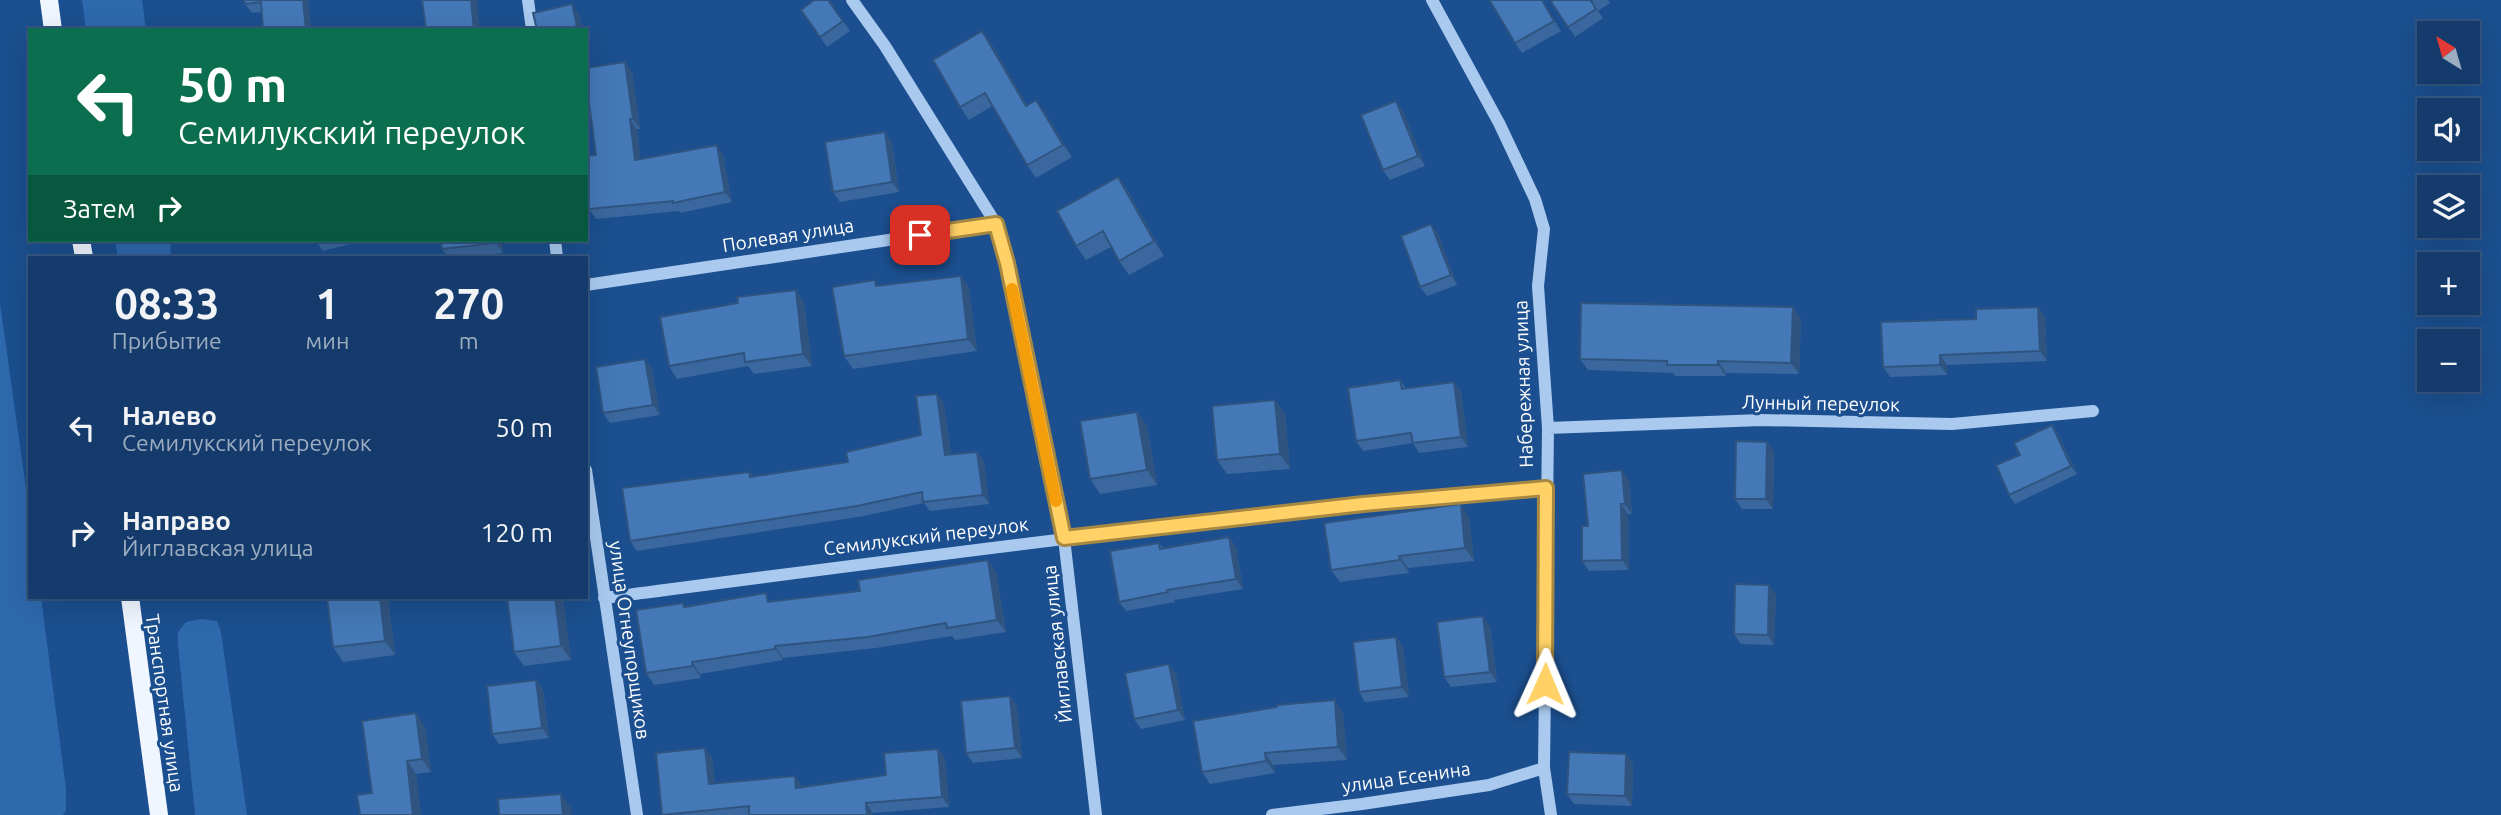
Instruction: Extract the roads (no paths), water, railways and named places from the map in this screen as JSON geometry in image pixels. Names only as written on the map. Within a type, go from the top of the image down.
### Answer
[{"type":"main road","points":[[49,0],[53,28]]},
{"type":"main road","name":"Транспортная улица","points":[[130,599],[159,815]]},
{"type":"street","points":[[528,0],[532,28]]},
{"type":"street","name":"Йиглавская улица","points":[[852,0],[996,224],[1007,263],[1064,538],[1096,815]]},
{"type":"street","name":"Набережная улица","points":[[1432,0],[1499,123],[1535,199],[1544,229],[1538,286],[1548,428],[1544,768],[1551,815]]},
{"type":"street","name":"Полевая улица","points":[[588,285],[996,224]]},
{"type":"street","name":"Лунный переулок","points":[[1548,428],[1761,420],[1952,424],[2093,411]]},
{"type":"street","name":"улица Огнеупорщиков","points":[[588,484],[637,815]]},
{"type":"street","name":"Семилукский переулок","points":[[604,598],[1064,538],[1363,504],[1546,488]]},
{"type":"street","name":"улица Есенина","points":[[1272,815],[1489,785],[1544,768]]}]
